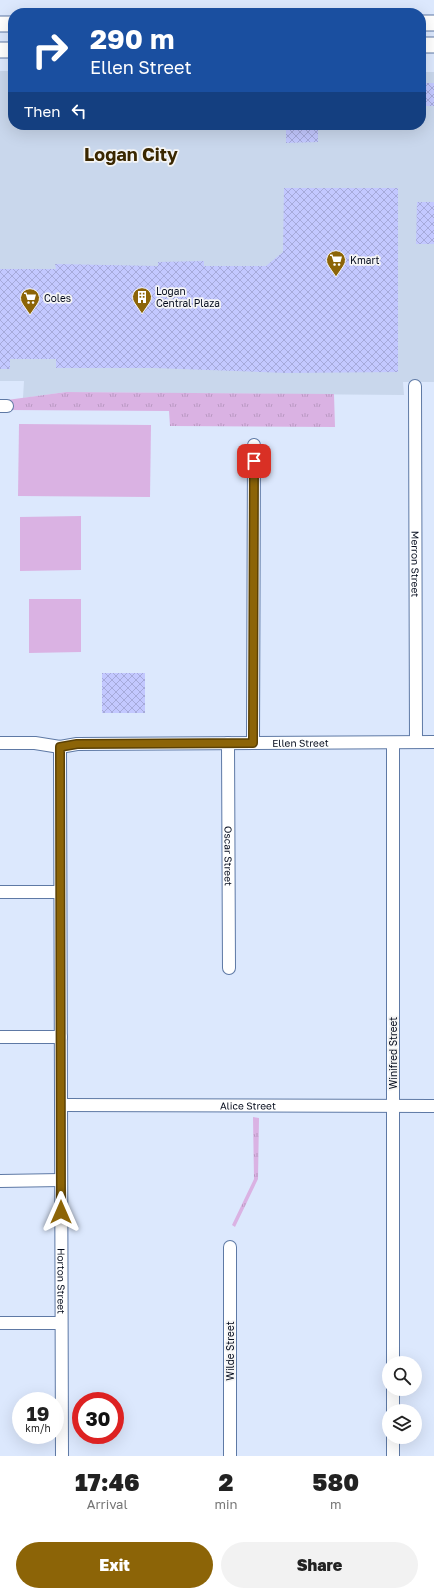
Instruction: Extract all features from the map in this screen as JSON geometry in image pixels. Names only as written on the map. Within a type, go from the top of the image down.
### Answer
[{"type":"street","name":"Merron Street","points":[[415,386],[416,742]]},
{"type":"street","points":[[253,743],[254,445]]},
{"type":"street","name":"Ellen Street","points":[[0,743],[35,743],[60,747],[77,744],[434,742]]},
{"type":"street","name":"Oscar Street","points":[[228,743],[229,968]]},
{"type":"street","name":"Winifred Street","points":[[393,743],[393,1356]]},
{"type":"street","name":"Horton Street","points":[[60,747],[62,1456]]},
{"type":"street","points":[[0,892],[60,892]]},
{"type":"street","points":[[0,1037],[61,1036]]},
{"type":"street","name":"Alice Street","points":[[62,1105],[434,1106]]},
{"type":"street","points":[[0,1180],[61,1180]]},
{"type":"street","name":"Wilde Street","points":[[230,1246],[230,1456]]},
{"type":"street","points":[[0,1323],[61,1323]]},
{"type":"street","points":[[393,1444],[393,1456]]},
{"type":"shaded area","name":"Logan Central Plaza","points":[[0,71],[8,71],[8,130],[426,130],[426,72],[434,72],[434,382],[403,382],[404,395],[66,392],[23,398],[24,381],[0,381]]},
{"type":"green space","points":[[66,392],[334,394],[335,427],[170,426],[169,411],[7,410],[7,400]]},
{"type":"green space","points":[[19,424],[151,425],[150,497],[18,496]]},
{"type":"green space","points":[[81,516],[81,570],[20,571],[20,517]]},
{"type":"green space","points":[[29,599],[81,599],[81,652],[29,653]]},
{"type":"green space","points":[[253,1117],[259,1118],[258,1179],[235,1227],[232,1225],[254,1179]]},
{"type":"building","points":[[426,83],[434,83],[434,106],[426,106]]},
{"type":"building","points":[[286,130],[318,130],[318,142],[286,143]]},
{"type":"building","points":[[284,188],[398,188],[398,372],[286,373],[154,368],[56,368],[56,359],[10,359],[10,369],[0,369],[0,269],[56,269],[55,264],[158,266],[158,262],[204,261],[204,266],[266,266],[283,252]]},
{"type":"building","points":[[417,202],[434,202],[434,244],[416,244]]},
{"type":"building","points":[[102,673],[145,673],[145,713],[102,713]]},
{"type":"place","name":"Kmart","points":[[336,277]]},
{"type":"place","name":"Logan Central Plaza","points":[[142,314]]},
{"type":"place","name":"Coles","points":[[30,315]]},
{"type":"district","name":"Logan City","points":[[131,155]]},
{"type":"route","points":[[61,1212],[62,1105],[60,747],[77,744],[253,743],[254,461]]}]
